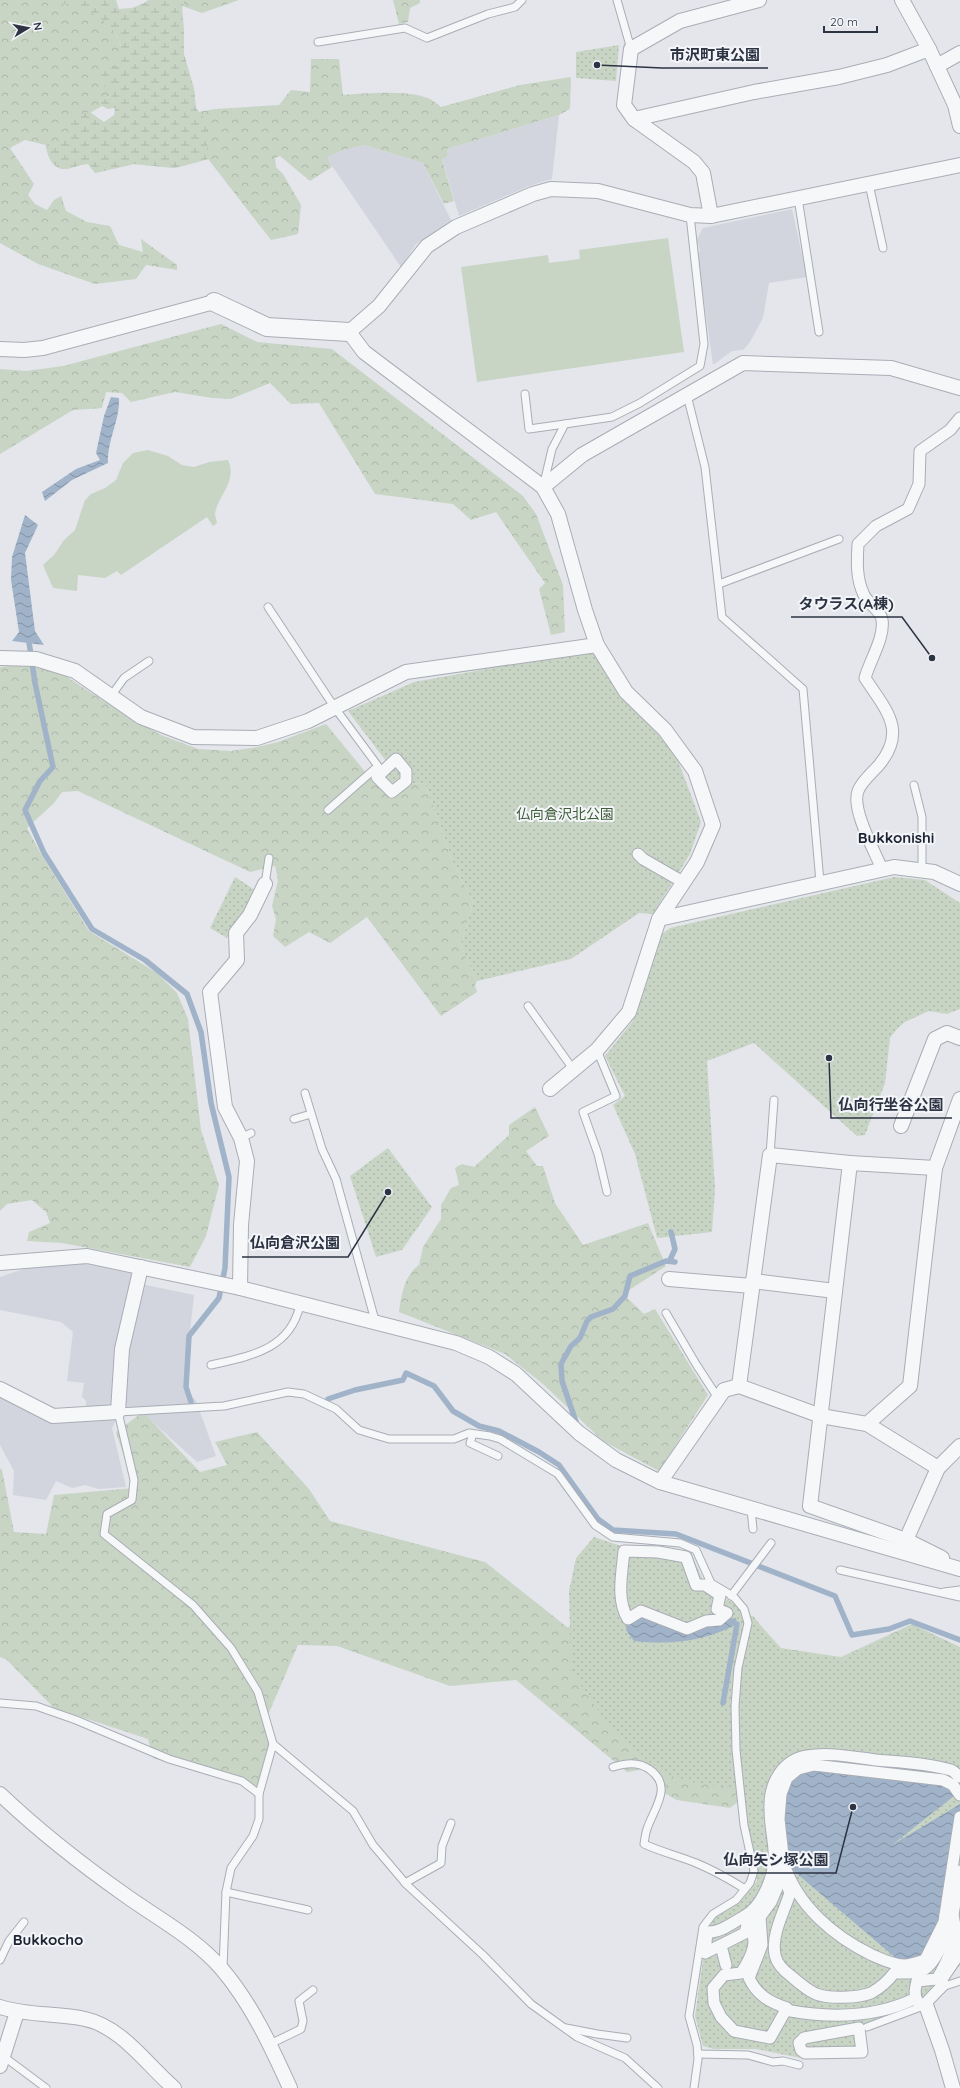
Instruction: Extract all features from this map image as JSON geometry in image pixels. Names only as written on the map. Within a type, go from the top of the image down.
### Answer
[{"type":"street","points":[[711,216],[703,173],[694,162],[634,119],[624,105],[630,49],[680,21],[759,0]]},
{"type":"street","points":[[902,0],[929,49],[955,105],[960,126]]},
{"type":"street","points":[[634,119],[754,92],[846,75],[887,65],[929,49]]},
{"type":"street","points":[[937,66],[960,53]]},
{"type":"street","points":[[0,349],[24,350],[43,348],[214,302],[268,327],[349,332],[379,306],[427,246],[456,227],[533,194],[551,189],[572,188],[598,191],[690,215],[711,216],[870,184],[960,168]]},
{"type":"street","points":[[349,332],[364,352],[543,487],[558,514],[585,610],[597,645],[626,692],[665,730],[695,771],[713,826],[697,862],[659,919],[629,1012],[597,1050],[550,1089]]},
{"type":"street","points":[[543,487],[582,455],[743,363],[891,368],[960,388]]},
{"type":"street","points":[[882,869],[857,806],[858,791],[884,758],[893,740],[891,717],[865,678],[870,661],[882,634],[882,618],[864,596],[857,569],[858,544],[876,526],[908,509],[919,484],[920,451],[950,430],[960,418]]},
{"type":"street","points":[[0,658],[30,658],[75,671],[142,717],[193,737],[257,738],[308,721],[406,672],[597,645]]},
{"type":"street","points":[[638,854],[643,859],[683,882]]},
{"type":"street","points":[[659,919],[820,882],[894,867],[934,872],[960,884]]},
{"type":"street","points":[[240,1288],[241,1226],[246,1161],[246,1136],[225,1107],[210,992],[237,960],[236,933],[250,915],[265,884]]},
{"type":"street","points":[[901,1126],[935,1039],[947,1033],[960,1038]]},
{"type":"street","points":[[867,1424],[910,1386],[935,1168],[960,1099]]},
{"type":"street","points":[[739,1386],[770,1155],[850,1163],[935,1168]]},
{"type":"street","points":[[850,1163],[810,1506],[906,1540],[960,1568]]},
{"type":"street","points":[[0,1263],[87,1256],[240,1288],[300,1305],[456,1343],[489,1357],[516,1374],[579,1433],[616,1460],[660,1482],[960,1568]]},
{"type":"street","points":[[0,1389],[53,1416],[118,1412],[122,1349],[141,1267]]},
{"type":"street","points":[[669,1279],[752,1283],[834,1291]]},
{"type":"street","points":[[660,1482],[724,1390],[739,1386],[821,1416],[867,1424],[938,1468]]},
{"type":"street","points":[[906,1540],[938,1468],[960,1446]]},
{"type":"street","points":[[624,1551],[658,1552],[686,1557],[696,1585],[705,1585],[720,1595],[716,1609],[727,1613],[719,1620],[706,1621],[687,1628],[641,1611],[628,1620],[624,1613],[620,1588],[624,1551]]},
{"type":"street","points":[[784,1864],[773,1903],[760,1917],[747,1925],[745,1933],[725,1950],[705,1953],[707,1932],[714,1933],[748,1914],[763,1898],[773,1874],[775,1855],[770,1807],[771,1792],[776,1778],[787,1764],[805,1756],[821,1754],[900,1762],[952,1770],[960,1777]]},
{"type":"street","points":[[960,1795],[954,1785],[943,1780],[814,1765],[798,1768],[787,1778],[781,1794],[779,1819],[784,1864],[788,1875],[802,1899],[819,1920],[841,1939],[882,1960],[904,1965],[925,1960],[949,1915],[960,1871]]},
{"type":"street","points":[[0,1794],[40,1832],[92,1872],[196,1944],[223,1970],[243,1996],[270,2044],[290,2088]]},
{"type":"street","points":[[952,2088],[942,2050],[921,2002],[914,1992],[917,1981],[936,1978],[948,1960],[952,1937],[949,1928],[949,1915],[960,1817]]},
{"type":"street","points":[[779,1883],[786,1883],[790,1893],[774,1941],[775,1956],[778,1964],[788,1974],[800,1984],[817,1994],[842,1998],[870,1993],[886,1982],[894,1973],[913,1973],[925,1969],[933,1960],[949,1928]]},
{"type":"street","points":[[921,2002],[916,2002],[923,2006],[942,1985],[942,1979],[955,1960],[957,1937],[949,1915]]},
{"type":"street","points":[[747,1925],[753,1932],[754,1942],[751,1958],[741,1973],[724,1974],[713,1988],[714,2003],[721,2017],[734,2031],[770,2038],[787,2008],[766,1999],[754,1988],[749,1978],[762,1945],[760,1917]]},
{"type":"street","points":[[725,1950],[726,1965]]},
{"type":"street","points":[[785,2010],[804,2014],[855,2014],[921,2002]]},
{"type":"street","points":[[0,2007],[17,2012],[86,2019],[109,2030],[127,2042],[174,2088]]},
{"type":"street","points":[[2,2061],[17,2012]]},
{"type":"street","points":[[859,2028],[862,2052],[805,2053],[801,2050],[799,2043],[804,2038],[859,2028]]},
{"type":"lane","points":[[318,42],[405,28],[427,38],[488,14],[515,7],[522,0]]},
{"type":"lane","points":[[617,0],[630,49]]},
{"type":"lane","points":[[870,184],[883,248]]},
{"type":"lane","points":[[798,198],[819,332]]},
{"type":"lane","points":[[524,394],[529,429],[612,417],[640,403],[700,366],[704,344],[690,215]]},
{"type":"lane","points":[[687,395],[705,467],[722,617],[804,689],[820,882]]},
{"type":"lane","points":[[543,487],[552,449],[565,424]]},
{"type":"lane","points":[[719,584],[839,539]]},
{"type":"lane","points":[[268,607],[335,708],[378,766],[328,810]]},
{"type":"lane","points":[[111,696],[124,678],[149,661]]},
{"type":"lane","points":[[914,785],[922,817],[922,871]]},
{"type":"lane","points":[[265,884],[269,858]]},
{"type":"lane","points":[[528,1006],[573,1069]]},
{"type":"lane","points":[[597,1050],[616,1096],[583,1112],[598,1154],[607,1192]]},
{"type":"lane","points":[[305,1093],[322,1149],[336,1179],[376,1324]]},
{"type":"lane","points":[[770,1155],[774,1100]]},
{"type":"lane","points":[[294,1119],[312,1114]]},
{"type":"lane","points":[[211,1365],[256,1353],[276,1343],[288,1334],[298,1316],[300,1305]]},
{"type":"lane","points":[[666,1312],[696,1364],[718,1398]]},
{"type":"lane","points":[[223,1970],[226,1892],[231,1868],[252,1836],[259,1819],[259,1794],[273,1744],[258,1692],[231,1648],[193,1605],[104,1534],[107,1514],[132,1500],[134,1480],[118,1412],[224,1406],[288,1392],[304,1394],[336,1409],[359,1430],[389,1439],[454,1439],[469,1433],[490,1436],[500,1440],[558,1474],[595,1525],[613,1537],[680,1543],[696,1550],[711,1583],[731,1596],[744,1609],[748,1623],[738,1668],[735,1706],[736,1750],[744,1825],[754,1871],[750,1883],[736,1900],[713,1914],[703,1927],[689,2016],[698,2054],[694,2088]]},
{"type":"lane","points":[[473,1434],[470,1444],[498,1456]]},
{"type":"lane","points":[[752,1509],[753,1529]]},
{"type":"lane","points":[[731,1596],[771,1543]]},
{"type":"lane","points":[[840,1570],[960,1597]]},
{"type":"lane","points":[[940,1593],[960,1590]]},
{"type":"lane","points":[[0,1703],[36,1706],[70,1717],[168,1759],[242,1781],[259,1794]]},
{"type":"lane","points":[[273,1744],[353,1811],[374,1845],[405,1883],[483,1955],[531,2004],[577,2037],[625,2058],[651,2079],[658,2088]]},
{"type":"lane","points":[[613,1767],[626,1763],[643,1764],[657,1774],[662,1792],[647,1829],[644,1844],[664,1854],[708,1868],[745,1889]]},
{"type":"lane","points":[[405,1883],[441,1863],[442,1846],[451,1823]]},
{"type":"lane","points":[[226,1892],[308,1910]]},
{"type":"lane","points":[[0,1960],[9,1941],[24,1922]]},
{"type":"lane","points":[[866,2026],[921,2002],[944,1986],[960,1981]]},
{"type":"lane","points":[[270,2044],[301,2029],[303,2021],[299,2001],[313,1990]]},
{"type":"lane","points":[[563,2027],[627,2038]]},
{"type":"lane","points":[[698,2054],[748,2055],[773,2062],[783,2061],[799,2065]]},
{"type":"lane","points":[[2,2061],[46,2088]]},
{"type":"shaded area","points":[[559,115],[552,179],[532,185],[459,216],[442,158],[448,156],[447,149]]},
{"type":"shaded area","points":[[364,145],[423,163],[451,220],[416,244],[401,267],[326,157],[343,150]]},
{"type":"shaded area","points":[[792,209],[807,277],[769,283],[763,318],[750,342],[743,350],[732,351],[713,365],[697,253],[700,252],[698,243],[695,243],[703,228]]},
{"type":"shaded area","points":[[44,1262],[80,1263],[130,1273],[146,1285],[194,1295],[184,1386],[196,1401],[216,1456],[197,1462],[136,1407],[116,1420],[112,1428],[126,1487],[99,1489],[85,1485],[72,1488],[56,1481],[46,1500],[13,1495],[14,1471],[0,1445],[0,1393],[57,1421],[86,1409],[86,1401],[82,1397],[84,1383],[67,1381],[73,1332],[61,1322],[0,1310],[0,1277]]},
{"type":"green space","points":[[0,0],[106,0],[113,29],[119,40],[123,54],[124,67],[112,96],[100,100],[102,106],[90,113],[90,131],[215,109],[279,105],[291,90],[310,92],[311,59],[339,59],[343,95],[398,93],[419,95],[428,98],[441,107],[520,85],[571,77],[570,109],[559,115],[447,149],[448,156],[442,159],[454,201],[444,204],[423,163],[364,145],[343,150],[327,157],[332,167],[310,181],[280,156],[275,158],[276,167],[283,174],[301,205],[298,234],[271,240],[208,159],[175,168],[134,164],[95,173],[88,164],[66,169],[61,169],[54,165],[49,158],[46,145],[25,140],[10,148],[34,184],[28,195],[35,204],[47,210],[54,200],[61,196],[66,211],[87,222],[110,226],[119,245],[143,252],[141,239],[177,265],[177,270],[146,265],[136,279],[95,284],[38,264],[0,243]]},
{"type":"green space","points":[[51,0],[116,0],[119,9],[132,8],[148,0],[193,0],[182,5],[184,54],[194,88],[196,108],[206,121],[208,159],[175,168],[134,164],[95,173],[88,164],[66,169],[61,169],[54,165],[49,158],[46,145],[73,136],[67,123],[81,114],[90,112],[104,122],[114,115],[115,108],[108,109],[102,106],[100,100],[112,96],[113,91],[100,83],[100,74],[121,64],[122,53],[120,43],[116,35],[110,27],[94,14],[75,6]]},
{"type":"green space","points":[[165,0],[239,0],[202,13]]},
{"type":"green space","points":[[393,0],[420,0],[420,3],[410,8],[408,22],[399,24]]},
{"type":"green space","points":[[619,45],[616,81],[576,78],[576,52]]},
{"type":"green space","points":[[668,238],[684,352],[477,382],[461,267],[548,255],[549,263],[580,259],[579,250]]},
{"type":"green space","points":[[221,324],[257,342],[332,349],[523,496],[536,514],[563,585],[565,632],[551,635],[539,589],[545,583],[496,512],[471,520],[453,504],[375,494],[319,403],[291,404],[270,383],[231,399],[212,398],[175,392],[131,402],[122,393],[106,392],[102,408],[73,410],[0,454],[0,369],[26,371],[63,366]]},
{"type":"green space","points":[[148,450],[168,456],[182,465],[194,467],[209,462],[228,460],[230,468],[229,482],[217,507],[215,514],[217,523],[213,526],[207,517],[121,575],[117,571],[105,578],[78,575],[77,591],[53,588],[43,565],[54,555],[64,540],[75,530],[85,500],[91,494],[105,488],[116,480],[123,463],[133,453]]},
{"type":"green space","name":"仏向倉沢北公園","points":[[594,653],[617,688],[676,755],[701,822],[690,854],[653,914],[639,913],[571,959],[477,981],[461,946],[473,902],[451,858],[425,783],[411,784],[393,799],[371,779],[386,761],[348,711],[414,682],[572,654]]},
{"type":"green space","points":[[20,665],[45,669],[67,677],[130,718],[161,735],[198,749],[231,751],[257,747],[278,742],[326,724],[371,779],[393,799],[411,784],[425,783],[451,858],[473,902],[461,946],[477,981],[475,985],[477,992],[441,1016],[367,917],[330,943],[309,932],[285,947],[273,936],[276,919],[272,906],[278,880],[275,866],[250,872],[78,791],[62,792],[54,803],[27,828],[41,854],[89,931],[157,973],[177,993],[188,1019],[201,1130],[219,1185],[206,1236],[190,1267],[62,1243],[27,1241],[29,1232],[50,1223],[46,1212],[32,1200],[7,1204],[0,1211],[0,667]]},
{"type":"green space","points":[[235,877],[255,890],[248,906],[227,938],[210,928]]},
{"type":"green space","points":[[894,877],[925,880],[960,903],[960,1009],[947,1014],[929,1011],[905,1022],[890,1038],[885,1083],[865,1135],[857,1136],[754,1043],[707,1061],[715,1189],[712,1232],[657,1238],[635,1154],[613,1105],[625,1096],[605,1056],[633,1021],[654,940],[670,928]]},
{"type":"green space","points":[[535,1107],[549,1136],[526,1151],[537,1166],[543,1166],[555,1203],[583,1245],[648,1223],[666,1266],[623,1294],[644,1314],[655,1309],[708,1395],[659,1471],[603,1441],[543,1384],[505,1354],[399,1312],[402,1293],[407,1280],[414,1269],[419,1265],[423,1247],[441,1219],[441,1205],[451,1188],[459,1185],[455,1168],[462,1164],[474,1167],[509,1135],[509,1125]]},
{"type":"green space","points":[[388,1148],[432,1207],[402,1250],[376,1257],[350,1176]]},
{"type":"green space","points":[[143,1412],[200,1472],[227,1465],[215,1442],[257,1432],[309,1489],[330,1521],[485,1562],[567,1627],[645,1625],[753,1617],[781,1648],[841,1657],[912,1624],[960,1647],[960,1756],[817,1741],[730,1808],[677,1800],[662,1792],[646,1769],[627,1772],[516,1680],[450,1686],[337,1646],[298,1645],[268,1715],[271,1734],[265,1790],[153,1758],[148,1739],[54,1708],[6,1659],[0,1657],[0,1468],[2,1470],[14,1532],[46,1534],[54,1495],[134,1488],[116,1432]]},
{"type":"green space","points":[[594,1537],[624,1547],[655,1547],[691,1553],[705,1585],[739,1607],[741,1614],[753,1616],[780,1649],[842,1659],[913,1626],[960,1649],[960,1965],[923,2006],[865,2024],[867,2055],[801,2058],[756,2049],[714,2049],[703,2046],[695,2016],[707,1932],[715,1917],[740,1902],[757,1881],[757,1863],[748,1826],[744,1786],[729,1788],[679,1780],[653,1765],[613,1730],[587,1695],[571,1668],[569,1591],[576,1558]]},
{"type":"water","points":[[111,397],[119,398],[119,406],[116,423],[109,446],[108,463],[72,480],[45,501],[42,492],[76,469],[100,460],[96,453],[104,416]]},
{"type":"water","points":[[25,515],[38,525],[25,553],[35,631],[44,645],[12,641],[19,632],[11,580],[12,557]]},
{"type":"water","points":[[641,1611],[687,1628],[706,1621],[736,1618],[737,1624],[712,1635],[687,1641],[661,1643],[634,1641],[626,1630],[628,1619]]},
{"type":"water","points":[[843,1756],[900,1762],[959,1792],[892,1845],[960,1804],[960,1828],[941,1945],[904,1965],[775,1855],[787,1764]]},
{"type":"waterway","points":[[29,642],[35,683],[53,767],[40,781],[25,810],[44,853],[92,929],[145,960],[187,994],[201,1032],[211,1103],[229,1177],[225,1268],[219,1298],[189,1336],[186,1387],[191,1402]]},
{"type":"waterway","points":[[670,1260],[675,1249],[671,1232]]},
{"type":"waterway","points":[[576,1422],[562,1381],[561,1364],[571,1346],[580,1338],[587,1321],[591,1317],[613,1309],[625,1296],[630,1276],[666,1261],[675,1262]]},
{"type":"waterway","points":[[328,1399],[355,1390],[403,1380],[406,1373],[434,1386],[453,1411],[479,1426],[499,1431],[539,1452],[559,1465],[598,1519],[613,1530],[676,1534],[835,1596],[852,1635],[889,1629],[910,1621],[960,1640]]},
{"type":"waterway","points":[[723,1703],[737,1624]]},
{"type":"place","name":"市沢町東公園","points":[[597,65]]},
{"type":"place","name":"タウラス(A棟)","points":[[932,658]]},
{"type":"place","name":"仏向行坐谷公園","points":[[829,1058]]},
{"type":"place","name":"仏向倉沢公園","points":[[388,1192]]},
{"type":"place","name":"仏向矢シ塚公園","points":[[853,1807]]},
{"type":"district","name":"Bukkonishi","points":[[896,837]]},
{"type":"district","name":"Bukkocho","points":[[48,1939]]}]
